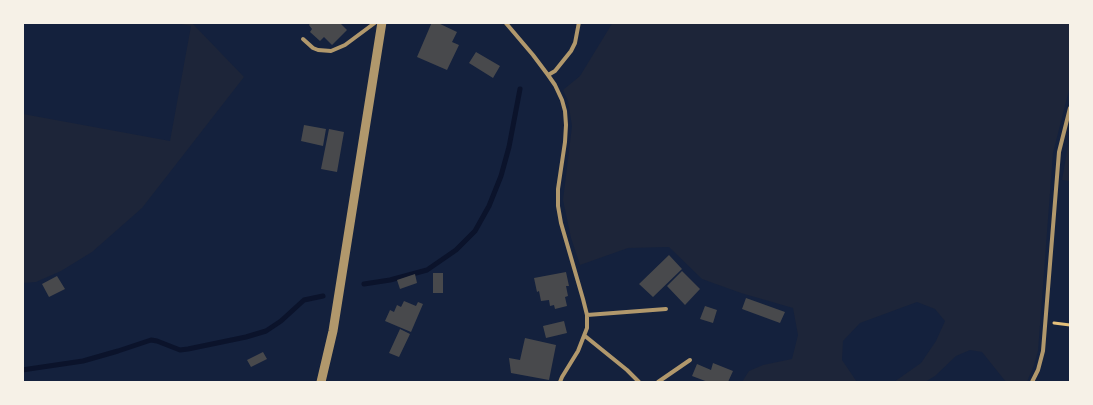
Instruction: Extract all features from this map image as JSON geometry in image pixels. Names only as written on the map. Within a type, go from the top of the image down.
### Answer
[{"type":"street","points":[[321,382],[333,331],[382,22]]},
{"type":"lane","points":[[303,39],[313,48],[331,51],[345,45],[376,22]]},
{"type":"lane","points":[[505,22],[555,85],[565,111],[565,142],[558,189],[558,206],[587,315],[587,328],[578,351],[560,382]]},
{"type":"lane","points":[[548,75],[555,71],[575,43],[579,22]]},
{"type":"lane","points":[[1032,382],[1038,370],[1043,351],[1059,152],[1070,108]]},
{"type":"lane","points":[[587,315],[666,309]]},
{"type":"lane","points":[[585,336],[639,382]]},
{"type":"lane","points":[[658,382],[690,360]]},
{"type":"path","points":[[1046,321],[1070,325]]},
{"type":"shaded area","points":[[613,22],[1070,23],[1070,86],[1053,153],[1038,351],[1027,382],[1006,382],[982,352],[970,350],[956,356],[935,376],[925,382],[894,382],[921,363],[936,341],[945,321],[935,309],[917,302],[860,323],[843,341],[842,360],[857,382],[742,382],[749,371],[763,365],[792,359],[798,335],[793,308],[702,279],[669,247],[628,248],[580,265],[571,238],[563,200],[572,126],[568,101],[563,90],[580,76]]},
{"type":"shaded area","points":[[176,23],[192,23],[244,77],[142,208],[92,252],[61,271],[36,282],[23,283],[23,114],[170,141],[191,26]]},
{"type":"shaded area","points":[[1070,135],[1070,181],[1062,180]]},
{"type":"building","points":[[311,22],[339,22],[347,30],[332,45],[324,37],[320,41],[310,32],[312,29],[309,25]]},
{"type":"building","points":[[432,22],[457,32],[452,42],[459,45],[447,70],[417,57]]},
{"type":"building","points":[[476,52],[500,66],[493,78],[469,63]]},
{"type":"building","points":[[304,125],[326,129],[323,146],[301,141]]},
{"type":"building","points":[[329,129],[344,132],[337,172],[321,169]]},
{"type":"building","points":[[669,255],[682,269],[653,297],[639,284]]},
{"type":"building","points":[[682,271],[700,289],[685,305],[667,286]]},
{"type":"building","points":[[566,272],[569,286],[566,286],[568,296],[565,297],[567,306],[555,309],[554,305],[550,306],[549,300],[541,301],[534,278]]},
{"type":"building","points":[[433,273],[443,273],[443,293],[433,293]]},
{"type":"building","points":[[415,274],[417,283],[400,289],[397,280]]},
{"type":"building","points":[[57,276],[65,289],[49,297],[42,284]]},
{"type":"building","points":[[746,298],[785,312],[780,323],[742,309]]},
{"type":"building","points":[[404,301],[416,306],[418,302],[423,304],[411,332],[385,321],[390,310],[394,312],[397,305],[401,307]]},
{"type":"building","points":[[705,306],[717,310],[713,323],[700,319]]},
{"type":"building","points":[[564,321],[567,333],[546,338],[543,326]]},
{"type":"building","points":[[400,329],[410,334],[399,357],[389,353]]},
{"type":"building","points":[[525,338],[556,345],[549,380],[511,373],[509,358],[520,360]]},
{"type":"building","points":[[263,352],[267,359],[251,367],[247,360]]},
{"type":"building","points":[[713,363],[733,371],[728,382],[708,382],[692,376],[697,364],[711,370]]},
{"type":"waterway","points":[[364,284],[390,280],[427,270],[456,250],[475,231],[489,206],[501,176],[509,147],[520,89]]},
{"type":"waterway","points":[[22,370],[83,361],[151,340],[180,350],[246,337],[266,331],[281,321],[304,300],[323,296]]}]
